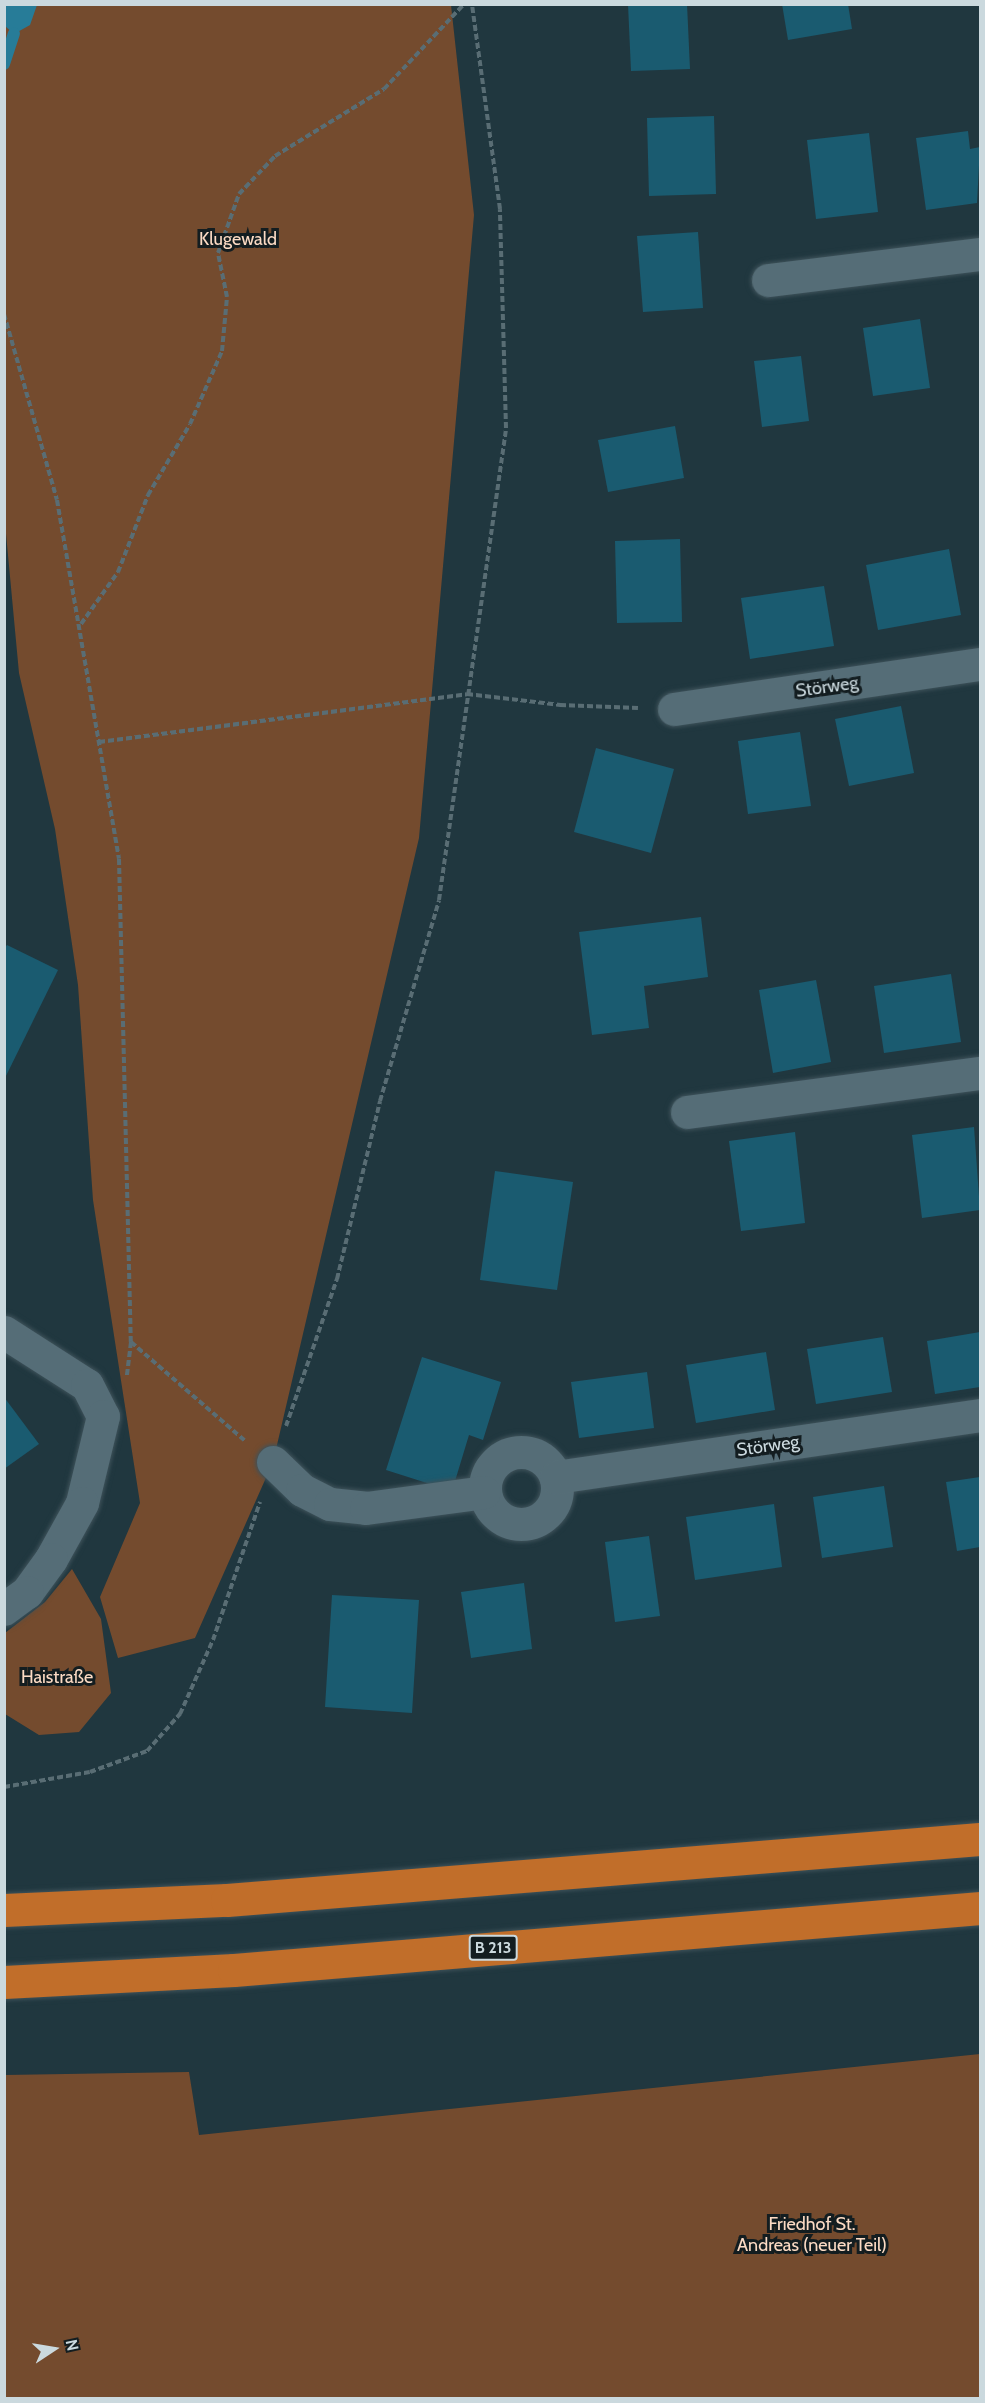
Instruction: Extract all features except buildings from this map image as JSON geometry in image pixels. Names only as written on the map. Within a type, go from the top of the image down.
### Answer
[{"type":"highway","points":[[4,1910],[227,1900],[974,1839]]},
{"type":"highway","name":"B 213","points":[[4,1982],[234,1970],[981,1908]]},
{"type":"street","points":[[768,280],[981,254]]},
{"type":"street","name":"Störweg","points":[[674,709],[981,664]]},
{"type":"street","points":[[687,1112],[981,1073]]},
{"type":"street","points":[[4,1332],[87,1385],[103,1416],[82,1503],[51,1560],[27,1592],[4,1609]]},
{"type":"street","name":"Störweg","points":[[556,1477],[981,1415]]},
{"type":"street","points":[[524,1450],[544,1459],[556,1477],[556,1497],[546,1515],[528,1524],[508,1522],[491,1510],[484,1492],[488,1470],[503,1455],[524,1450]]},
{"type":"street","points":[[273,1462],[302,1490],[330,1504],[366,1508],[484,1492]]},
{"type":"path","points":[[81,624],[118,572],[148,495],[190,424],[222,351],[227,297],[218,253],[239,194],[275,156],[384,89],[464,4]]},
{"type":"path","points":[[4,1786],[90,1772],[147,1750],[180,1714],[213,1640],[337,1279],[380,1101],[439,900],[506,428],[500,209],[472,4]]},
{"type":"path","points":[[4,314],[57,500],[81,624],[119,859],[131,1342],[127,1376],[103,1416]]},
{"type":"path","points":[[99,742],[467,694],[560,705],[674,709]]},
{"type":"path","points":[[131,1342],[202,1407],[273,1462]]},
{"type":"green space","name":"Klugewald","points":[[4,5],[451,5],[474,215],[419,838],[273,1462],[195,1638],[118,1658],[100,1597],[140,1503],[93,1200],[78,985],[55,829],[19,673],[5,523]]},
{"type":"green space","name":"Haistraße","points":[[72,1569],[101,1619],[111,1693],[79,1732],[39,1735],[5,1714],[5,1633],[45,1602]]},
{"type":"green space","name":"Friedhof St. Andreas (neuer Teil)","points":[[980,2054],[980,2398],[5,2398],[5,2075],[189,2072],[199,2135]]},
{"type":"water","points":[[4,5],[37,5],[30,25],[14,34],[5,26]]},
{"type":"waterway","points":[[4,64],[14,34]]}]
